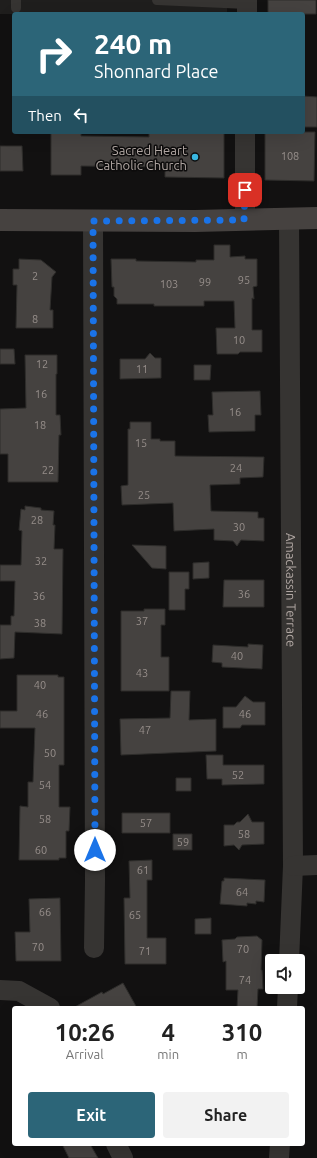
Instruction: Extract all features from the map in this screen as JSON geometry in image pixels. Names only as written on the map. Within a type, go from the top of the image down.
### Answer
[{"type":"street","points":[[244,220],[246,134]]},
{"type":"street","points":[[0,220],[93,221],[317,218]]},
{"type":"street","name":"Amackassin Terrace","points":[[289,219],[293,866],[289,954]]},
{"type":"street","points":[[93,221],[94,948]]},
{"type":"street","points":[[293,866],[317,865]]},
{"type":"street","points":[[0,990],[19,991],[46,1006]]},
{"type":"street","points":[[287,1006],[288,994]]},
{"type":"street","points":[[117,1146],[123,1158]]},
{"type":"street","points":[[279,1158],[280,1146]]},
{"type":"lane","points":[[157,0],[247,6]]},
{"type":"shaded area","points":[[0,0],[227,0],[227,12],[12,12],[12,14],[0,14]]},
{"type":"building","points":[[268,0],[316,0],[316,14],[305,14],[305,12],[268,12]]},
{"type":"building","points":[[305,96],[317,97],[317,127],[305,127]]},
{"type":"building","points":[[305,132],[315,132],[314,181],[265,180],[265,134],[305,134]]},
{"type":"building","points":[[51,134],[149,137],[149,134],[224,134],[224,178],[165,177],[165,167],[81,166],[81,175],[51,175]]},
{"type":"building","points":[[0,146],[22,146],[23,171],[0,171]]},
{"type":"building","points":[[214,245],[230,245],[230,257],[245,256],[245,259],[257,259],[257,286],[253,287],[254,299],[252,298],[252,330],[262,330],[262,352],[217,354],[216,328],[235,328],[234,301],[204,301],[204,306],[117,304],[117,299],[114,296],[114,287],[112,287],[111,259],[196,262],[196,260],[214,260]]},
{"type":"building","points":[[19,259],[41,260],[56,272],[52,277],[50,310],[53,310],[53,328],[16,328],[17,285],[13,285],[13,269],[19,269]]},
{"type":"building","points":[[0,349],[14,349],[15,364],[0,364]]},
{"type":"building","points":[[150,353],[155,358],[161,358],[161,378],[120,379],[120,359],[145,359]]},
{"type":"building","points":[[25,355],[57,355],[56,415],[60,415],[61,435],[59,435],[58,482],[8,482],[8,454],[0,454],[0,409],[26,408]]},
{"type":"building","points":[[194,365],[211,365],[210,380],[194,380]]},
{"type":"building","points":[[260,391],[261,415],[255,415],[255,431],[209,432],[208,415],[213,415],[212,392]]},
{"type":"building","points":[[130,422],[151,422],[151,439],[160,439],[160,441],[175,441],[175,456],[264,457],[263,477],[240,478],[240,484],[210,485],[211,511],[258,512],[258,518],[264,518],[264,541],[241,540],[237,546],[233,541],[214,540],[214,529],[174,531],[173,503],[122,505],[121,486],[128,485],[128,429],[130,429]]},
{"type":"building","points":[[25,506],[41,508],[41,510],[54,511],[54,549],[63,549],[62,634],[15,632],[14,658],[0,659],[0,625],[11,625],[11,616],[14,616],[15,581],[0,581],[0,565],[21,565],[22,531],[19,530],[21,509],[25,510]]},
{"type":"building","points":[[132,545],[166,546],[166,569],[152,568]]},
{"type":"building","points":[[209,562],[209,578],[193,579],[193,563]]},
{"type":"building","points":[[169,572],[189,572],[189,589],[185,589],[185,610],[169,610]]},
{"type":"building","points":[[224,580],[264,580],[264,607],[223,607]]},
{"type":"building","points":[[144,609],[165,609],[165,625],[161,625],[161,657],[169,657],[169,691],[121,691],[121,611],[144,611]]},
{"type":"building","points":[[248,644],[263,645],[262,669],[222,667],[222,663],[212,662],[213,645],[248,647]]},
{"type":"building","points":[[17,675],[58,675],[58,677],[64,677],[64,765],[59,765],[59,807],[70,807],[69,831],[66,831],[66,858],[59,858],[59,860],[19,860],[20,806],[28,807],[28,782],[33,782],[35,728],[0,728],[0,711],[17,711]]},
{"type":"building","points":[[171,691],[190,691],[189,720],[216,719],[216,751],[121,755],[120,719],[170,718]]},
{"type":"building","points":[[245,696],[253,702],[265,702],[265,725],[242,725],[240,728],[223,728],[223,707],[236,707]]},
{"type":"building","points":[[206,755],[223,755],[223,765],[264,765],[264,784],[222,785],[222,779],[207,779]]},
{"type":"building","points":[[176,778],[191,778],[191,791],[176,791]]},
{"type":"building","points":[[122,813],[170,813],[170,833],[122,833]]},
{"type":"building","points":[[248,814],[252,822],[264,822],[264,844],[242,845],[239,850],[234,845],[224,846],[224,825],[234,825],[237,822],[240,822]]},
{"type":"building","points":[[173,834],[192,834],[192,850],[173,850]]},
{"type":"building","points":[[152,860],[152,880],[147,880],[147,938],[166,938],[166,964],[125,964],[124,898],[130,898],[129,861]]},
{"type":"building","points":[[224,878],[265,880],[264,902],[256,901],[256,904],[247,903],[247,906],[220,904],[222,881],[224,881]]},
{"type":"building","points":[[60,898],[61,961],[16,961],[15,932],[30,932],[29,899]]},
{"type":"building","points":[[211,918],[211,934],[195,934],[195,919]]},
{"type":"building","points":[[257,936],[262,940],[261,970],[263,989],[258,989],[257,1006],[237,1006],[238,990],[226,990],[226,961],[223,962],[222,940],[235,939],[237,937]]},
{"type":"building","points":[[123,983],[136,1006],[77,1006],[102,992],[103,994]]},
{"type":"building","points":[[63,1146],[91,1146],[98,1158],[69,1158]]},
{"type":"place","name":"Sacred Heart Catholic Church","points":[[195,157]]},
{"type":"route","points":[[95,850],[93,221],[244,220],[245,190]]}]
